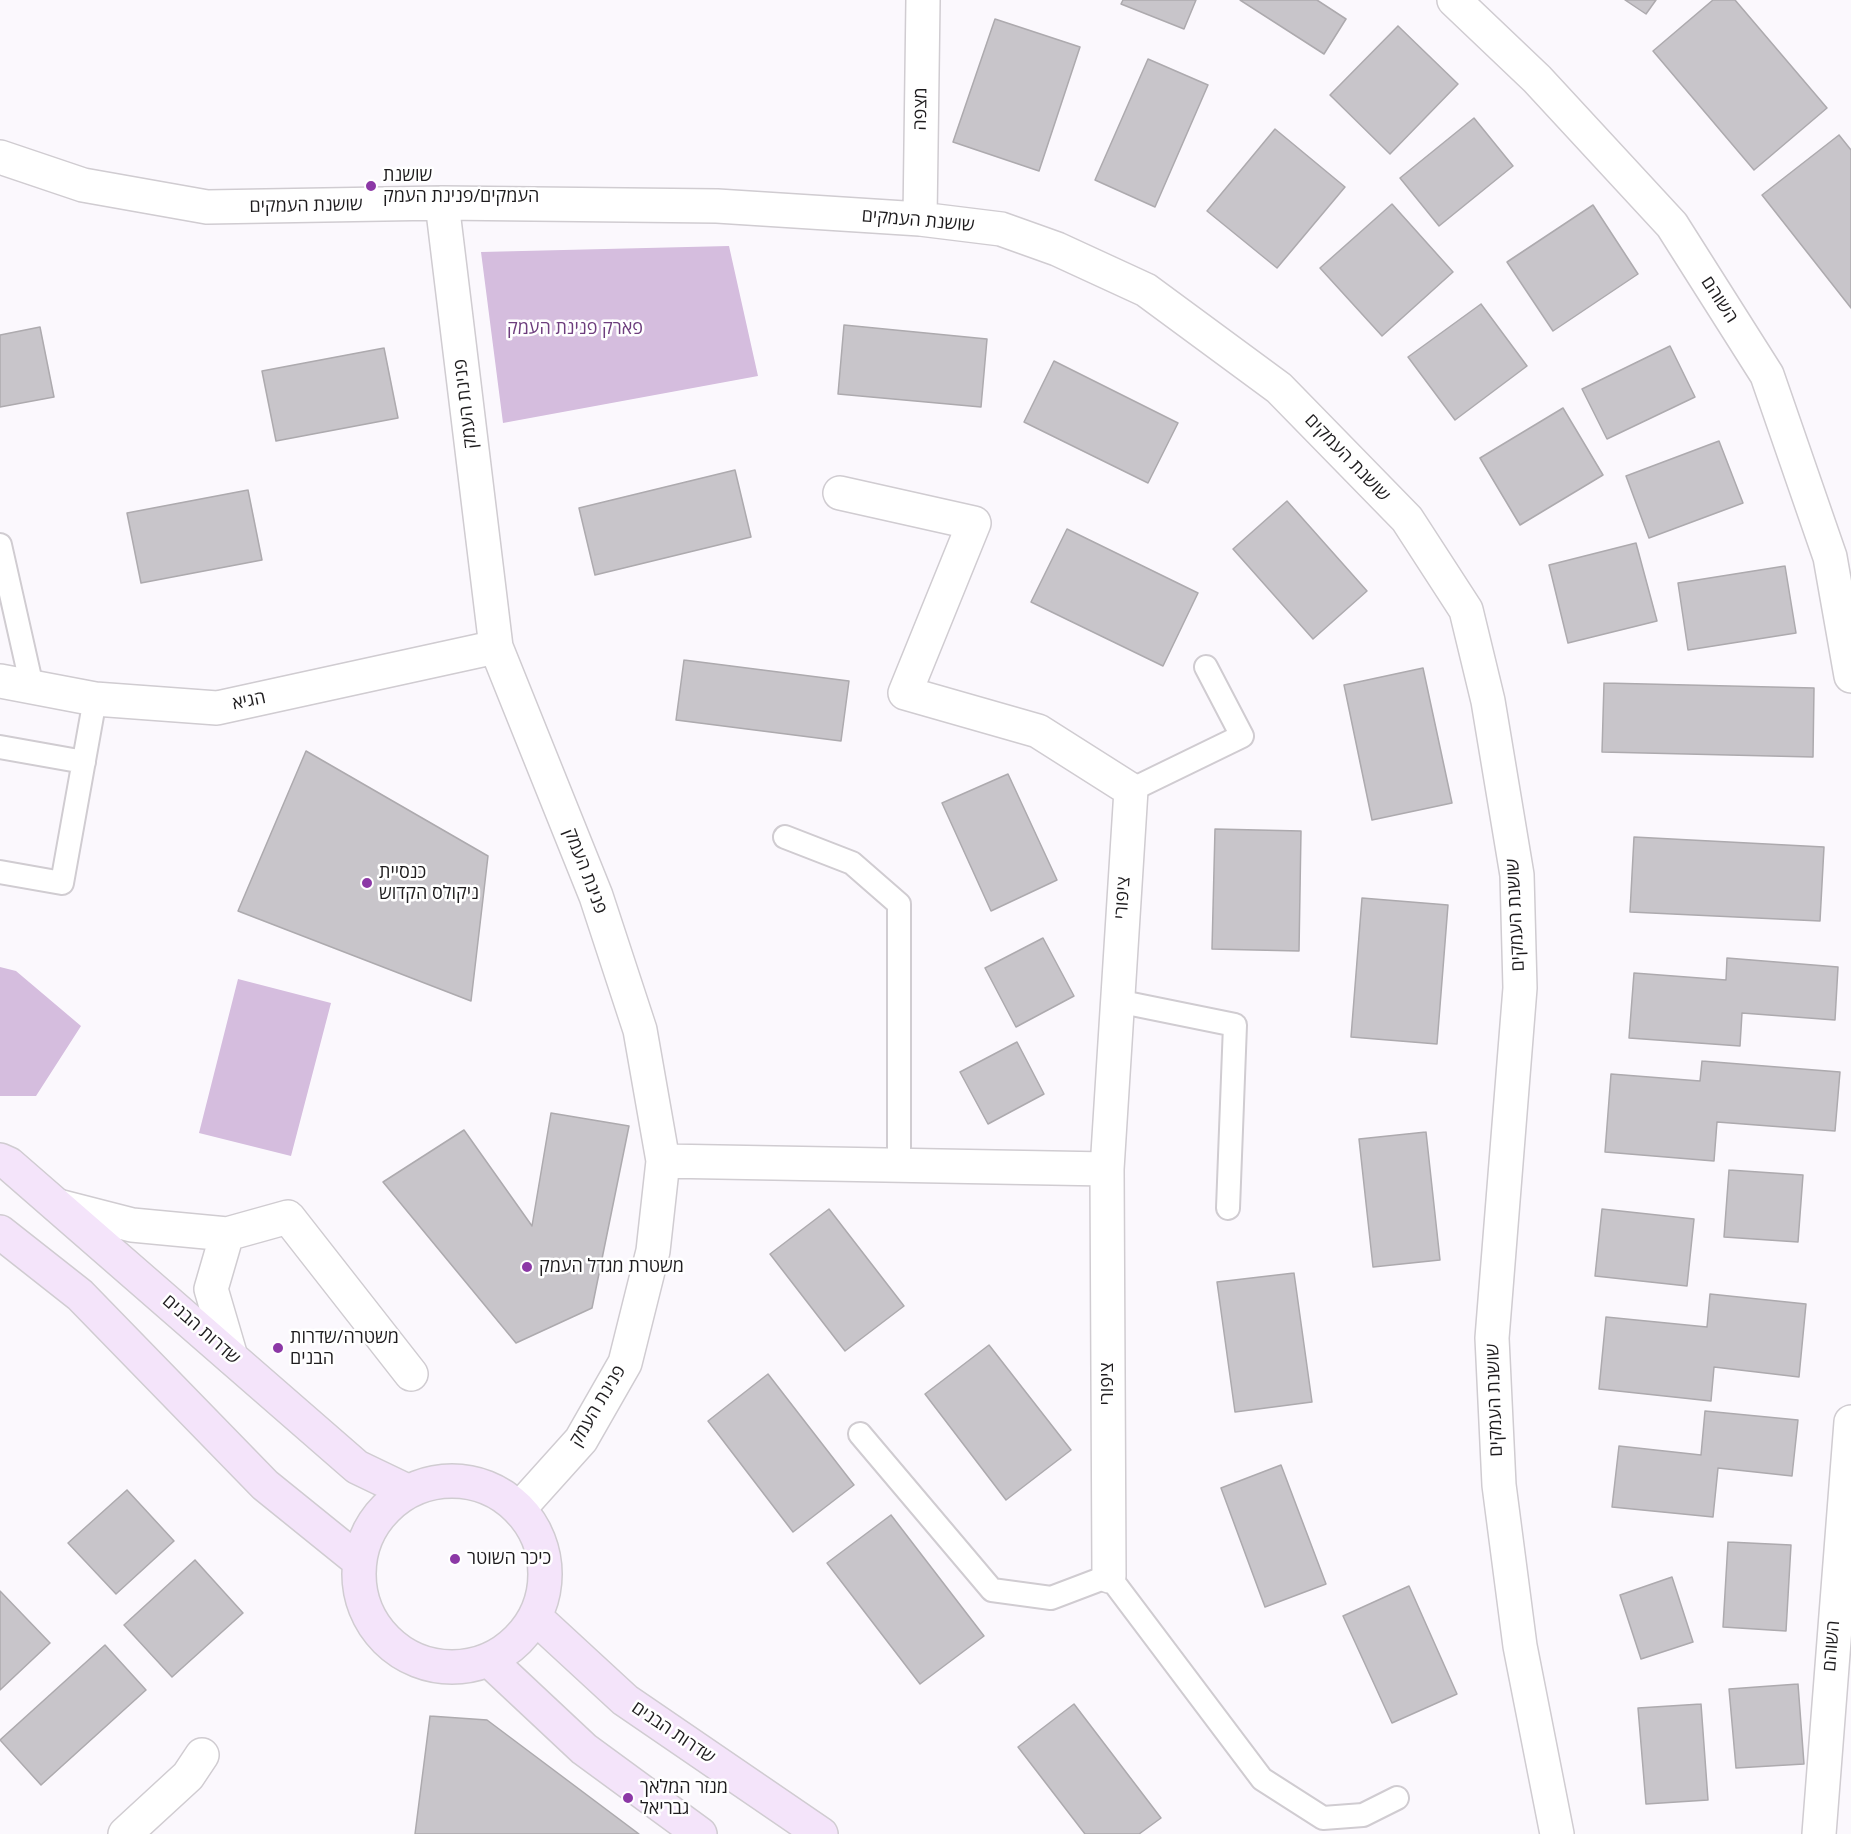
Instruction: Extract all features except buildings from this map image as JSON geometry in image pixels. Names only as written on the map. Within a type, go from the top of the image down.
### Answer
[{"type":"main road","name":"שדרות הבנים","points":[[0,1160],[9,1164],[58,1206],[357,1467],[407,1491]]},
{"type":"main road","points":[[0,1233],[80,1295],[265,1485],[359,1561]]},
{"type":"main road","points":[[436,1481],[466,1481],[494,1491],[519,1509],[533,1527],[543,1548],[546,1572],[544,1595],[536,1617],[515,1642],[489,1660],[471,1666],[435,1666],[408,1656],[385,1640],[368,1617],[359,1590],[359,1561],[367,1533],[384,1509],[407,1491],[436,1481]]},
{"type":"main road","name":"שדרות הבנים","points":[[536,1617],[625,1700],[821,1834]]},
{"type":"main road","points":[[489,1660],[584,1749],[700,1834]]},
{"type":"street","name":"מצפה","points":[[920,219],[923,0]]},
{"type":"street","name":"השוהם","points":[[1454,0],[1537,79],[1672,225],[1767,375],[1830,557],[1851,676]]},
{"type":"street","name":"שושנת העמקים","points":[[0,157],[83,185],[207,207],[442,203],[717,206],[920,219],[1001,229],[1057,249],[1146,290],[1280,388],[1407,519],[1466,610],[1488,701],[1517,874],[1520,988],[1493,1349],[1499,1485],[1518,1634],[1557,1834]]},
{"type":"street","name":"פנינת העמק","points":[[442,203],[496,647],[596,896],[640,1030],[663,1161],[653,1251],[625,1363],[581,1440],[519,1509]]},
{"type":"street","points":[[840,494],[974,523],[905,693],[1038,731],[1131,790]]},
{"type":"street","name":"הגיא","points":[[0,681],[95,699],[217,708],[496,647]]},
{"type":"street","name":"ציפורי","points":[[1109,1576],[1107,1169],[1131,790]]},
{"type":"street","points":[[663,1161],[899,1163],[1107,1169]]},
{"type":"street","points":[[58,1206],[132,1225],[227,1234],[288,1216],[411,1374]]},
{"type":"street","points":[[227,1234],[211,1289],[231,1358]]},
{"type":"street","name":"השוהם","points":[[1819,1834],[1851,1422]]},
{"type":"street","points":[[125,1834],[188,1776],[202,1755]]},
{"type":"lane","points":[[0,545],[32,687]]},
{"type":"lane","points":[[1131,790],[1242,736],[1206,667]]},
{"type":"lane","points":[[0,872],[62,883],[95,699]]},
{"type":"lane","points":[[0,747],[84,762]]},
{"type":"lane","points":[[785,837],[852,863],[899,904],[899,1163]]},
{"type":"lane","points":[[1117,1002],[1235,1025],[1227,1208]]},
{"type":"lane","points":[[860,1434],[992,1590],[1052,1598],[1109,1576],[1262,1779],[1323,1818],[1363,1815],[1397,1798]]},
{"type":"green space","name":"פארק פנינת העמק","points":[[729,246],[758,376],[503,423],[481,252]]},
{"type":"green space","points":[[0,967],[16,971],[81,1026],[36,1096],[0,1096]]},
{"type":"green space","points":[[238,979],[331,1003],[291,1156],[199,1133]]},
{"type":"place","name":"שושנת העמקים/פנינת העמק","points":[[371,186]]},
{"type":"place","name":"כנסיית ניקולס הקדוש","points":[[367,883]]},
{"type":"place","name":"משטרת מגדל העמק","points":[[527,1267]]},
{"type":"place","name":"משטרה/שדרות הבנים","points":[[278,1348]]},
{"type":"place","name":"כיכר השוטר","points":[[455,1559]]},
{"type":"place","name":"מנזר המלאך גבריאל","points":[[628,1798]]}]
